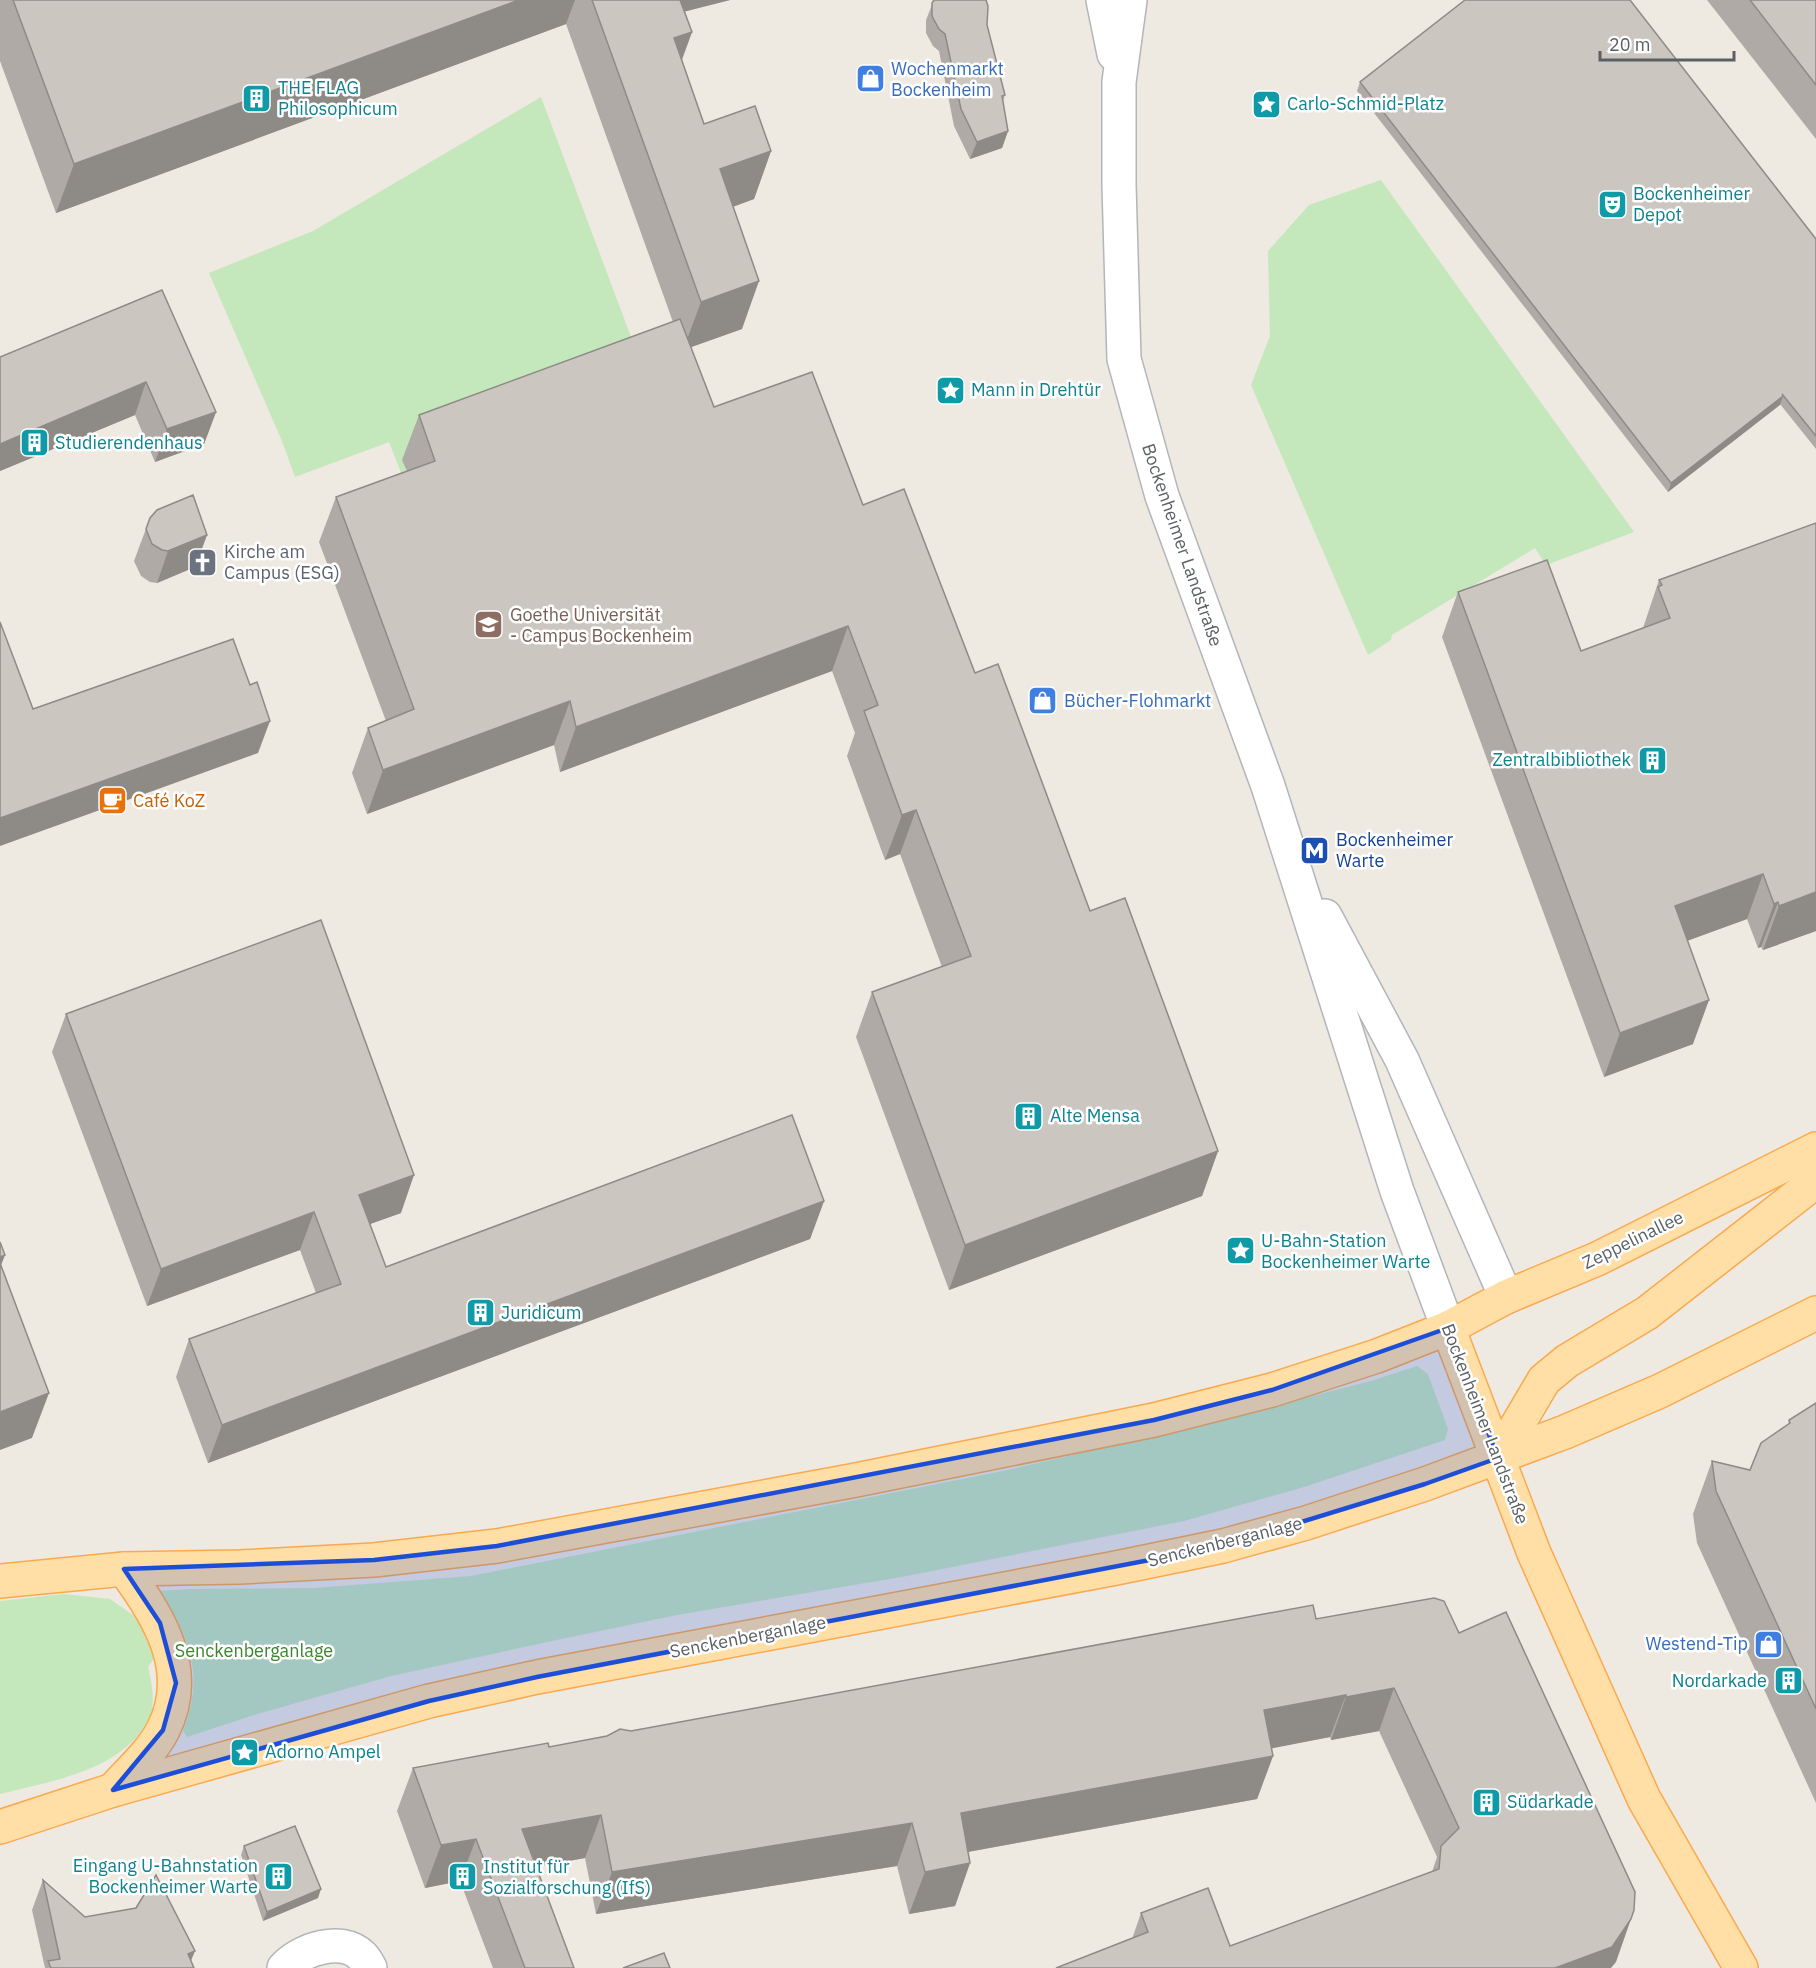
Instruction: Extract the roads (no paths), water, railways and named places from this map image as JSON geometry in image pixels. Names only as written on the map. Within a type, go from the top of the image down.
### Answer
[{"type":"main road","name":"Zeppelinallee","points":[[1448,1328],[1506,1298],[1597,1259],[1816,1149]]},
{"type":"main road","points":[[1498,1458],[1544,1380],[1567,1361],[1647,1313],[1816,1181]]},
{"type":"main road","points":[[1498,1458],[1660,1391],[1816,1313]]},
{"type":"main road","name":"Bockenheimer Landstraße","points":[[1448,1328],[1534,1553],[1644,1799],[1741,1968]]},
{"type":"main road","points":[[0,1581],[124,1569],[230,1567],[374,1560],[497,1546],[874,1477],[1154,1420],[1272,1390],[1377,1356],[1448,1328]]},
{"type":"main road","name":"Senckenberganlage","points":[[0,1827],[113,1790],[429,1701],[537,1677],[1223,1546],[1425,1484],[1498,1458]]},
{"type":"main road","points":[[113,1790],[147,1753],[163,1730],[173,1705],[176,1683],[172,1659],[160,1623],[146,1598],[124,1569]]},
{"type":"street","name":"Bockenheimer Landstraße","points":[[1103,0],[1119,82]]},
{"type":"street","name":"Bockenheimer Landstraße","points":[[1130,0],[1119,82],[1119,185],[1124,359],[1162,496],[1291,854],[1397,1191],[1448,1328]]},
{"type":"street","name":"Bockenheimer Landstraße","points":[[1291,854],[1402,1060],[1506,1298]]},
{"type":"street","points":[[284,1968],[288,1963],[314,1949],[342,1945],[362,1955],[370,1968]]},
{"type":"place","name":"Wochenmarkt Bockenheim","points":[[870,79]]},
{"type":"place","name":"THE FLAG Philosophicum","points":[[257,98]]},
{"type":"place","name":"Carlo-Schmid-Platz","points":[[1266,104]]},
{"type":"place","name":"Bockenheimer Depot","points":[[1612,204]]},
{"type":"place","name":"Mann in Drehtür","points":[[950,390]]},
{"type":"place","name":"Studierendenhaus","points":[[34,443]]},
{"type":"place","name":"Kirche am Campus (ESG)","points":[[203,562]]},
{"type":"place","name":"Goethe Universität - Campus Bockenheim","points":[[489,625]]},
{"type":"place","name":"Bücher-Flohmarkt","points":[[1043,701]]},
{"type":"place","name":"Zentralbibliothek","points":[[1652,760]]},
{"type":"place","name":"Café KoZ","points":[[112,801]]},
{"type":"place","name":"Bockenheimer Warte","points":[[1315,850]]},
{"type":"place","name":"Alte Mensa","points":[[1029,1116]]},
{"type":"place","name":"U-Bahn-Station Bockenheimer Warte","points":[[1240,1251]]},
{"type":"place","name":"Juridicum","points":[[480,1313]]},
{"type":"place","name":"Westend-Tip","points":[[1769,1644]]},
{"type":"place","name":"Nordarkade","points":[[1788,1681]]},
{"type":"place","name":"Adorno Ampel","points":[[244,1752]]},
{"type":"place","name":"Südarkade","points":[[1486,1802]]},
{"type":"place","name":"Eingang U-Bahnstation Bockenheimer Warte","points":[[279,1876]]},
{"type":"place","name":"Institut für Sozialforschung (IfS)","points":[[462,1877]]}]
